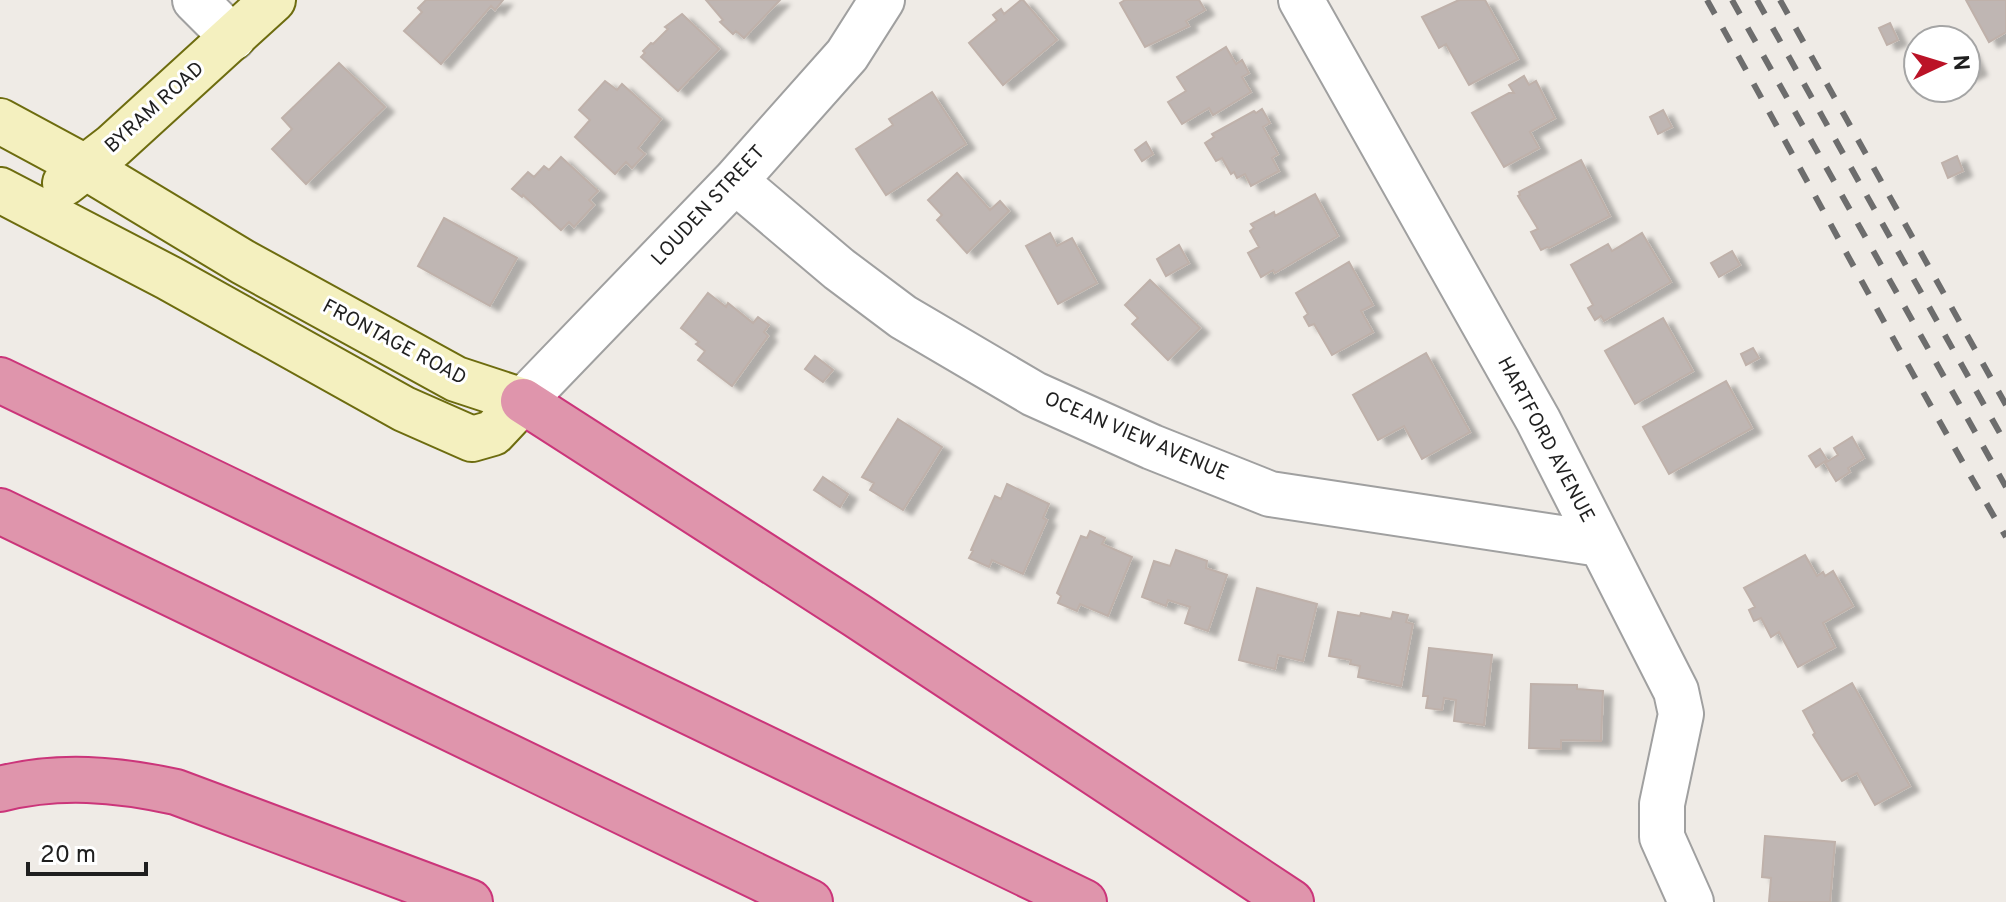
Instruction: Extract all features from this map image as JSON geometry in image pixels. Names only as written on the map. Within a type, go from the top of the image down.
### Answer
[{"type":"highway","points":[[0,380],[1084,902]]},
{"type":"highway","points":[[523,401],[870,624],[1291,902]]},
{"type":"highway","points":[[0,511],[810,902]]},
{"type":"highway","points":[[0,789],[56,779],[98,779],[176,792],[470,902]]},
{"type":"main road","name":"BYRAM ROAD","points":[[15,198],[87,168],[273,0]]},
{"type":"main road","name":"FRONTAGE ROAD","points":[[0,121],[87,168],[243,262],[456,379],[523,401]]},
{"type":"main road","points":[[15,198],[169,278],[404,409],[472,439],[493,433],[523,401]]},
{"type":"street","points":[[195,0],[233,38]]},
{"type":"street","name":"LOUDEN STREET","points":[[523,401],[735,181],[847,55],[882,0]]},
{"type":"street","name":"HARTFORD AVENUE","points":[[1301,0],[1538,420],[1676,691],[1681,714],[1662,804],[1662,837],[1691,902]]},
{"type":"street","name":"OCEAN VIEW AVENUE","points":[[735,181],[839,269],[903,317],[1034,394],[1152,447],[1270,494],[1600,544]]},
{"type":"building","points":[[426,0],[503,0],[495,10],[491,6],[441,64],[404,31],[422,12],[418,8]]},
{"type":"building","points":[[706,0],[780,0],[744,38],[736,31],[733,34],[720,22],[723,20]]},
{"type":"building","points":[[1021,0],[1057,40],[1003,85],[969,43],[997,20],[993,15],[1001,9],[1004,14]]},
{"type":"building","points":[[1125,0],[1199,0],[1205,10],[1186,21],[1189,26],[1145,47],[1120,3]]},
{"type":"building","points":[[1459,0],[1485,0],[1518,59],[1469,85],[1446,44],[1439,48],[1422,17]]},
{"type":"building","points":[[1966,0],[2006,0],[2006,32],[1989,42],[1982,24]]},
{"type":"building","points":[[682,14],[719,49],[678,91],[641,57],[645,53],[643,51],[668,29],[665,27]]},
{"type":"building","points":[[1890,23],[1898,40],[1887,45],[1879,28]]},
{"type":"building","points":[[1226,47],[1236,64],[1242,60],[1249,73],[1242,77],[1251,92],[1213,115],[1209,108],[1182,124],[1168,102],[1186,91],[1177,77]]},
{"type":"building","points":[[339,63],[385,107],[306,184],[272,149],[292,129],[282,118]]},
{"type":"building","points":[[1524,76],[1529,85],[1536,81],[1555,118],[1530,132],[1539,148],[1504,167],[1472,113],[1514,93],[1509,85]]},
{"type":"building","points":[[605,81],[617,90],[622,84],[661,119],[638,148],[645,154],[632,168],[626,162],[615,174],[575,137],[590,120],[579,110]]},
{"type":"building","points":[[932,92],[966,144],[886,195],[856,149],[893,125],[889,119]]},
{"type":"building","points":[[1262,109],[1270,123],[1263,127],[1278,154],[1272,158],[1279,171],[1251,186],[1245,174],[1237,178],[1222,158],[1216,161],[1205,143],[1214,137],[1212,134]]},
{"type":"building","points":[[1663,110],[1672,127],[1658,134],[1650,117]]},
{"type":"building","points":[[1146,142],[1153,154],[1142,161],[1135,150]]},
{"type":"building","points":[[1957,156],[1963,171],[1948,178],[1942,163]]},
{"type":"building","points":[[561,157],[598,191],[589,200],[594,205],[574,227],[569,222],[561,230],[523,195],[512,189],[528,172],[534,177],[544,166],[549,170]]},
{"type":"building","points":[[1581,160],[1610,216],[1541,250],[1531,232],[1538,229],[1518,196],[1519,192]]},
{"type":"building","points":[[957,173],[990,210],[1000,201],[1009,211],[967,253],[937,220],[942,215],[928,200]]},
{"type":"building","points":[[1315,194],[1338,236],[1275,273],[1273,270],[1261,277],[1248,253],[1259,247],[1250,231],[1254,228],[1251,224],[1274,212],[1275,216]]},
{"type":"building","points":[[444,218],[517,258],[490,306],[418,266]]},
{"type":"building","points":[[1050,233],[1057,246],[1072,238],[1097,283],[1058,304],[1026,246]]},
{"type":"building","points":[[1642,233],[1671,282],[1604,321],[1601,316],[1595,320],[1588,308],[1593,305],[1571,265],[1608,244],[1612,251]]},
{"type":"building","points":[[1179,245],[1189,263],[1166,276],[1157,259]]},
{"type":"building","points":[[1732,251],[1740,265],[1719,277],[1711,263]]},
{"type":"building","points":[[1349,262],[1373,305],[1361,311],[1373,332],[1332,355],[1314,324],[1309,326],[1304,317],[1308,314],[1296,293]]},
{"type":"building","points":[[1150,280],[1200,328],[1168,360],[1132,324],[1138,318],[1125,305]]},
{"type":"building","points":[[708,293],[726,307],[728,303],[753,323],[758,317],[769,325],[764,332],[768,336],[732,386],[698,360],[705,351],[681,328]]},
{"type":"building","points":[[1663,318],[1693,371],[1635,404],[1605,351]]},
{"type":"building","points":[[1753,348],[1759,358],[1746,365],[1741,354]]},
{"type":"building","points":[[1426,353],[1470,432],[1422,459],[1404,426],[1378,440],[1353,395]]},
{"type":"building","points":[[815,356],[833,370],[823,382],[805,369]]},
{"type":"building","points":[[1726,381],[1752,428],[1669,474],[1643,427]]},
{"type":"building","points":[[898,419],[942,447],[903,510],[870,490],[874,483],[862,477]]},
{"type":"building","points":[[1852,437],[1864,458],[1848,468],[1850,472],[1836,481],[1825,463],[1838,455],[1834,448]]},
{"type":"building","points":[[1820,449],[1827,460],[1816,467],[1809,456]]},
{"type":"building","points":[[823,477],[848,494],[840,507],[814,490]]},
{"type":"building","points":[[1007,484],[1049,504],[1043,518],[1047,520],[1023,574],[992,560],[989,567],[969,558],[995,496],[1001,499]]},
{"type":"building","points":[[1090,531],[1105,538],[1102,544],[1132,557],[1108,616],[1080,604],[1077,611],[1058,603],[1061,596],[1057,593],[1081,536],[1087,538]]},
{"type":"building","points":[[1176,550],[1207,561],[1206,568],[1227,575],[1208,631],[1185,623],[1190,607],[1168,600],[1166,606],[1142,597],[1154,561],[1170,566]]},
{"type":"building","points":[[1805,555],[1817,576],[1833,571],[1853,606],[1823,623],[1835,647],[1798,667],[1779,632],[1771,637],[1761,618],[1754,621],[1749,610],[1755,607],[1744,588]]},
{"type":"building","points":[[1257,588],[1317,604],[1303,661],[1278,655],[1275,669],[1239,660]]},
{"type":"building","points":[[1338,612],[1391,619],[1393,612],[1408,615],[1406,622],[1413,624],[1401,686],[1358,677],[1360,666],[1350,664],[1351,660],[1329,656]]},
{"type":"building","points":[[1429,648],[1492,655],[1484,725],[1454,721],[1456,700],[1444,698],[1442,710],[1426,708],[1428,696],[1423,696]]},
{"type":"building","points":[[1852,683],[1910,786],[1875,805],[1857,773],[1842,781],[1813,735],[1815,733],[1803,711]]},
{"type":"building","points":[[1531,684],[1577,685],[1577,689],[1603,691],[1601,741],[1561,740],[1561,749],[1529,748]]},
{"type":"building","points":[[1765,836],[1835,842],[1830,902],[1769,902],[1771,878],[1762,877]]},
{"type":"railway","points":[[1707,0],[2006,537]]},
{"type":"railway","points":[[1732,0],[2006,487]]},
{"type":"railway","points":[[1757,0],[2006,444]]},
{"type":"railway","points":[[1780,0],[2006,405]]}]
